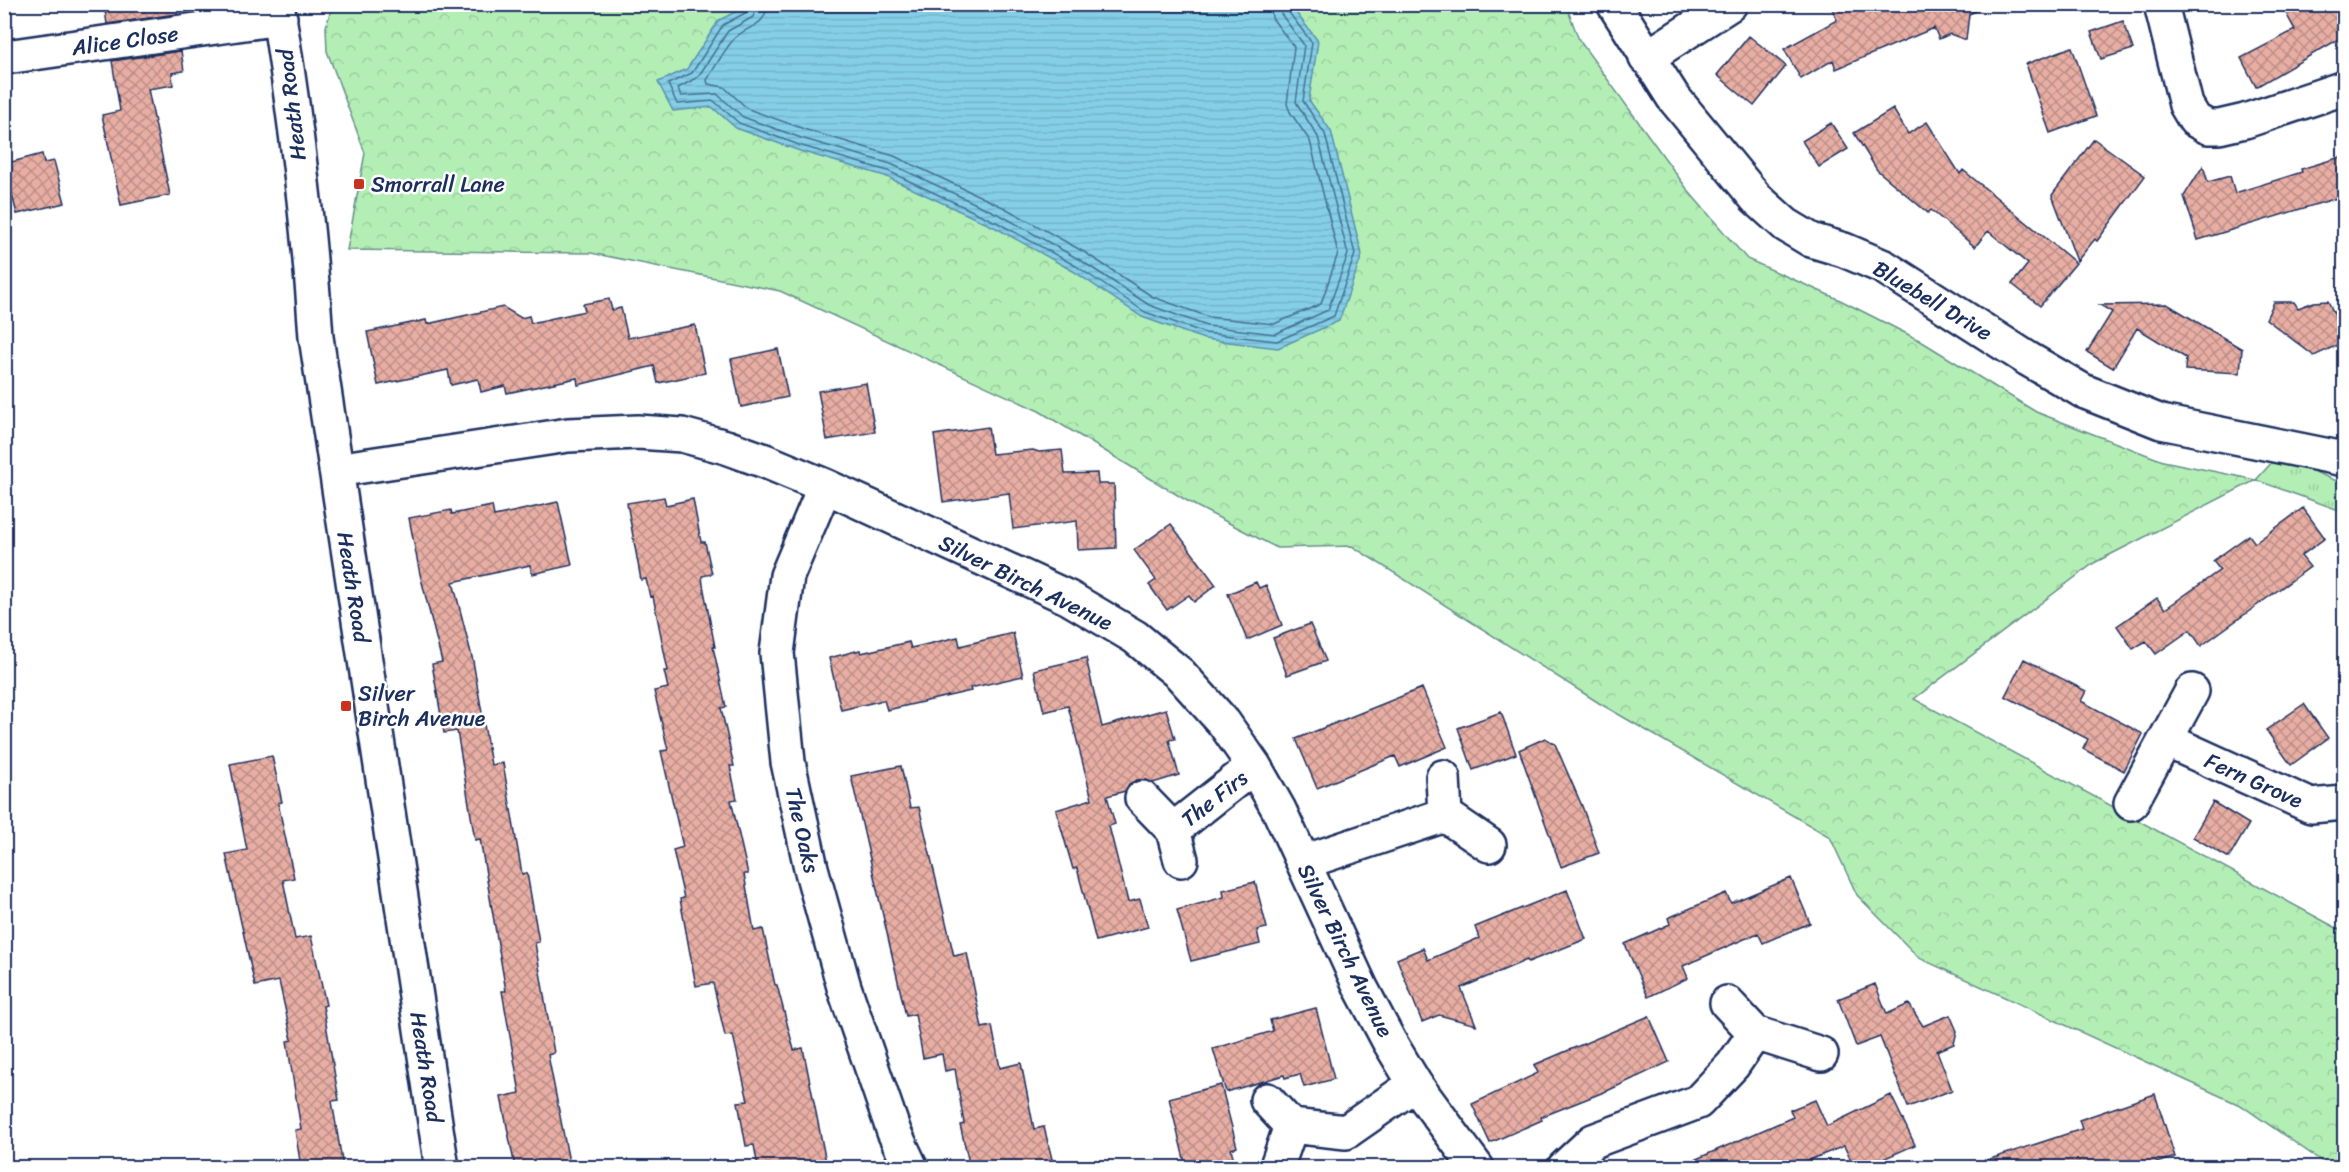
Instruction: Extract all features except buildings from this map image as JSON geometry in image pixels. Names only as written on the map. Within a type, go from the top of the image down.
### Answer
[{"type":"street","name":"Bluebell Drive","points":[[1614,4],[1646,58],[1673,97],[1756,198],[1786,225],[1810,240],[1844,250],[1884,267],[2028,359],[2084,391],[2161,422],[2344,459]]},
{"type":"street","points":[[1646,58],[1730,4]]},
{"type":"street","points":[[2161,4],[2186,105],[2195,120],[2208,126],[2219,127],[2245,121],[2344,88]]},
{"type":"street","name":"Alice Close","points":[[8,60],[278,11]]},
{"type":"street","name":"Heath Road","points":[[278,11],[287,59],[310,261],[316,337],[442,1167]]},
{"type":"street","name":"Silver Birch Avenue","points":[[336,470],[568,435],[638,432],[682,435],[726,447],[825,486],[1069,598],[1135,637],[1180,674],[1224,723],[1254,766],[1279,810],[1361,988],[1415,1084],[1478,1167]]},
{"type":"street","name":"The Oaks","points":[[825,486],[787,576],[777,653],[788,762],[811,868],[844,987],[894,1132],[911,1167]]},
{"type":"street","points":[[2131,803],[2192,691]]},
{"type":"street","name":"Fern Grove","points":[[2166,740],[2311,806],[2344,803]]},
{"type":"street","name":"The Firs","points":[[1142,798],[1177,845],[1254,766]]},
{"type":"street","points":[[1443,777],[1445,815]]},
{"type":"street","points":[[1304,862],[1445,815]]},
{"type":"street","points":[[1445,815],[1489,845]]},
{"type":"street","points":[[1727,1003],[1755,1034],[1821,1054]]},
{"type":"street","points":[[1564,1167],[1593,1141],[1698,1102],[1733,1065],[1755,1034]]},
{"type":"street","points":[[1267,1100],[1291,1126],[1346,1132],[1415,1084]]},
{"type":"street","points":[[1278,1163],[1291,1126]]},
{"type":"green space","points":[[342,4],[1566,5],[1579,40],[1690,193],[1747,259],[1840,300],[1919,340],[2036,412],[2163,461],[2256,480],[2094,563],[1914,699],[2344,932],[2344,1167],[2330,1167],[2242,1106],[1919,958],[1857,895],[1830,837],[1599,703],[1352,546],[1277,548],[1194,505],[1039,411],[780,291],[591,253],[347,250],[365,153],[327,51],[326,27],[330,13]]},
{"type":"green space","points":[[2274,460],[2308,469],[2344,484],[2344,512],[2256,480]]},
{"type":"water","points":[[749,5],[1290,5],[1318,41],[1309,100],[1331,131],[1362,255],[1339,321],[1278,348],[1204,339],[1142,317],[1073,271],[996,228],[885,176],[800,151],[736,128],[712,107],[673,111],[658,82],[687,69],[719,20]]},
{"type":"place","name":"Smorrall Lane","points":[[359,184]]},
{"type":"place","name":"Silver Birch Avenue","points":[[346,706]]}]
